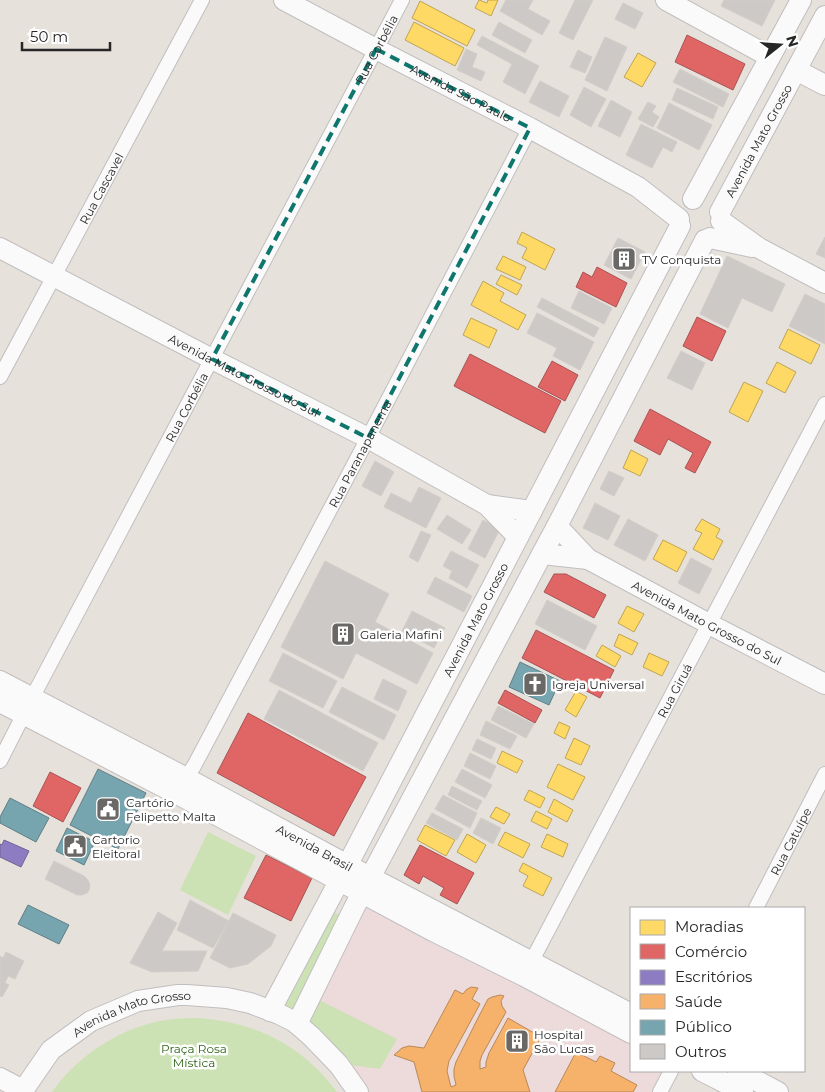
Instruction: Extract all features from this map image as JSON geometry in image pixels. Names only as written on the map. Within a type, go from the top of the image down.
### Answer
[{"type":"main road","name":"Avenida São Paulo","points":[[284,0],[530,128],[685,212]]},
{"type":"main road","points":[[666,0],[770,57]]},
{"type":"main road","name":"Avenida Mato Grosso","points":[[270,1011],[532,512],[685,212],[801,0]]},
{"type":"main road","name":"Avenida Mato Grosso","points":[[720,216],[825,16]]},
{"type":"main road","points":[[796,70],[825,85]]},
{"type":"main road","points":[[297,1024],[366,885],[708,239],[718,230],[720,216],[717,208],[709,200],[698,198],[685,212],[683,232],[687,236],[699,241],[708,239],[759,248]]},
{"type":"main road","points":[[720,216],[759,248],[825,283]]},
{"type":"main road","name":"Avenida Mato Grosso do Sul","points":[[0,248],[368,438],[487,505]]},
{"type":"main road","points":[[487,505],[532,512]]},
{"type":"main road","points":[[487,505],[518,537]]},
{"type":"main road","points":[[557,526],[588,559]]},
{"type":"main road","points":[[542,554],[588,559]]},
{"type":"main road","name":"Avenida Mato Grosso do Sul","points":[[588,559],[825,684]]},
{"type":"main road","name":"Avenida Brasil","points":[[0,681],[28,706],[183,797],[344,873]]},
{"type":"main road","name":"Avenida Brasil","points":[[0,702],[28,706],[186,778],[366,885],[528,969],[630,1014]]},
{"type":"main road","name":"Avenida Brasil","points":[[528,969],[630,1032]]},
{"type":"main road","name":"Avenida Mato Grosso","points":[[22,1091],[51,1050],[91,1020],[136,1002],[187,995],[226,998],[250,1003],[297,1024],[339,1065],[358,1092]]},
{"type":"main road","points":[[704,1072],[743,1092]]},
{"type":"main road","points":[[740,1072],[778,1092]]},
{"type":"main road","points":[[0,1078],[22,1091]]},
{"type":"street","name":"Rua Cascavel","points":[[0,377],[202,0]]},
{"type":"street","name":"Rua Corbélia","points":[[0,761],[402,0]]},
{"type":"street","name":"Rua Paranapanema","points":[[186,778],[368,438],[530,128]]},
{"type":"street","name":"Rua Giruá","points":[[528,969],[825,404]]},
{"type":"street","name":"Rua Catuípe","points":[[757,907],[825,774]]},
{"type":"street","points":[[660,1092],[670,1072]]},
{"type":"highlighted area","points":[[376,49],[530,128],[368,438],[212,359]]},
{"type":"shaded area","points":[[371,907],[630,1039],[630,1072],[661,1072],[651,1092],[371,1092],[339,1055],[317,999],[366,910]]},
{"type":"green space","points":[[208,832],[256,856],[228,915],[180,890]]},
{"type":"green space","points":[[334,913],[339,914],[292,1015],[283,1010]]},
{"type":"green space","points":[[317,999],[397,1039],[380,1069],[351,1065],[309,1021],[309,1016]]},
{"type":"green space","name":"Praça Rosa Mística","points":[[198,1018],[219,1020],[239,1025],[276,1039],[309,1061],[337,1092],[52,1092],[82,1059],[120,1035],[160,1021]]},
{"type":"building: Moradias","points":[[479,0],[487,3],[488,0],[498,0],[491,16],[475,8]]},
{"type":"building: Moradias","points":[[420,1],[475,30],[467,46],[412,18]]},
{"type":"building: Moradias","points":[[414,22],[464,48],[455,66],[405,40]]},
{"type":"building: Moradias","points":[[638,53],[656,63],[642,87],[624,77]]},
{"type":"building: Moradias","points":[[522,232],[555,249],[545,270],[522,258],[527,248],[517,243]]},
{"type":"building: Moradias","points":[[503,256],[526,267],[520,280],[496,269]]},
{"type":"building: Moradias","points":[[501,275],[522,285],[517,295],[496,284]]},
{"type":"building: Moradias","points":[[483,281],[504,293],[500,301],[526,315],[518,330],[471,305]]},
{"type":"building: Moradias","points":[[471,318],[497,330],[489,348],[463,335]]},
{"type":"building: Moradias","points":[[788,329],[820,345],[811,364],[779,348]]},
{"type":"building: Moradias","points":[[777,362],[796,372],[785,393],[766,383]]},
{"type":"building: Moradias","points":[[744,382],[763,391],[748,422],[729,412]]},
{"type":"building: Moradias","points":[[631,450],[648,459],[640,476],[623,468]]},
{"type":"building: Moradias","points":[[702,519],[720,529],[716,537],[723,541],[713,560],[693,549],[702,533],[695,530]]},
{"type":"building: Moradias","points":[[663,540],[687,552],[677,572],[653,559]]},
{"type":"building: Moradias","points":[[627,606],[644,614],[634,632],[618,623]]},
{"type":"building: Moradias","points":[[619,634],[638,643],[632,655],[614,646]]},
{"type":"building: Moradias","points":[[602,645],[621,656],[615,667],[596,656]]},
{"type":"building: Moradias","points":[[649,653],[669,662],[662,676],[643,667]]},
{"type":"building: Moradias","points":[[576,691],[587,697],[576,717],[565,710]]},
{"type":"building: Moradias","points":[[559,722],[570,727],[565,739],[554,733]]},
{"type":"building: Moradias","points":[[574,738],[590,746],[581,765],[565,758]]},
{"type":"building: Moradias","points":[[502,751],[523,761],[517,773],[497,763]]},
{"type":"building: Moradias","points":[[558,764],[585,777],[573,800],[547,787]]},
{"type":"building: Moradias","points":[[529,790],[545,798],[540,808],[524,800]]},
{"type":"building: Moradias","points":[[554,799],[573,810],[567,822],[548,812]]},
{"type":"building: Moradias","points":[[496,807],[510,814],[504,824],[490,817]]},
{"type":"building: Moradias","points":[[536,811],[552,819],[547,829],[531,821]]},
{"type":"building: Moradias","points":[[425,825],[455,840],[446,856],[417,840]]},
{"type":"building: Moradias","points":[[505,832],[530,844],[523,858],[498,845]]},
{"type":"building: Moradias","points":[[467,834],[486,845],[476,863],[457,852]]},
{"type":"building: Moradias","points":[[547,834],[568,844],[563,857],[541,847]]},
{"type":"building: Moradias","points":[[523,863],[552,878],[543,896],[523,886],[528,876],[519,871]]},
{"type":"building: Comércio","points":[[687,35],[745,64],[733,90],[675,62]]},
{"type":"building: Comércio","points":[[597,267],[627,283],[616,307],[576,287],[583,272],[592,277]]},
{"type":"building: Comércio","points":[[697,317],[726,331],[712,361],[683,346]]},
{"type":"building: Comércio","points":[[470,354],[561,401],[545,433],[454,386]]},
{"type":"building: Comércio","points":[[552,361],[578,375],[565,401],[538,387]]},
{"type":"building: Comércio","points":[[650,409],[711,442],[695,473],[685,468],[693,453],[668,439],[660,455],[634,441]]},
{"type":"building: Comércio","points":[[554,574],[566,574],[606,595],[594,618],[544,592]]},
{"type":"building: Comércio","points":[[536,630],[614,670],[600,698],[522,658]]},
{"type":"building: Comércio","points":[[505,690],[542,710],[535,723],[498,703]]},
{"type":"building: Comércio","points":[[248,713],[366,777],[334,836],[217,773]]},
{"type":"building: Comércio","points":[[50,772],[81,788],[63,822],[33,806]]},
{"type":"building: Comércio","points":[[420,845],[474,873],[457,904],[440,895],[444,888],[423,876],[419,884],[404,875]]},
{"type":"building: Comércio","points":[[266,855],[312,878],[291,921],[244,898]]},
{"type":"building: Escritórios","points":[[4,840],[29,851],[21,867],[0,857],[0,844],[2,845]]},
{"type":"building: Saúde","name":"Hospital São Lucas","points":[[471,987],[478,988],[472,999],[480,1004],[449,1061],[447,1071],[451,1087],[456,1085],[454,1069],[456,1062],[480,1014],[488,999],[500,995],[504,996],[501,1001],[506,1012],[482,1055],[480,1069],[486,1067],[489,1053],[508,1018],[541,1037],[523,1070],[530,1092],[422,1092],[414,1062],[394,1055],[402,1048],[409,1046],[424,1048],[455,990],[463,994]]},
{"type":"building: Saúde","points":[[576,1052],[596,1062],[600,1056],[615,1063],[611,1071],[637,1085],[633,1092],[555,1092]]},
{"type":"building: Público","name":"Igreja Universal","points":[[520,662],[560,681],[549,705],[509,687]]},
{"type":"building: Público","name":"Cartório Felipetto Malta","points":[[98,769],[146,793],[118,849],[70,825]]},
{"type":"building: Público","points":[[10,798],[49,818],[36,842],[0,823],[0,817]]},
{"type":"building: Público","points":[[67,828],[95,842],[84,865],[56,851]]},
{"type":"building: Público","points":[[28,905],[69,925],[59,944],[18,924]]},
{"type":"building: Outros","points":[[506,0],[533,0],[528,9],[550,21],[542,35],[500,11]]},
{"type":"building: Outros","points":[[575,0],[593,0],[573,40],[559,33]]},
{"type":"building: Outros","points":[[724,0],[775,0],[762,26],[721,6]]},
{"type":"building: Outros","points":[[623,3],[643,13],[635,29],[615,19]]},
{"type":"building: Outros","points":[[499,22],[532,40],[525,53],[492,35]]},
{"type":"building: Outros","points":[[482,36],[539,66],[525,94],[503,82],[512,64],[477,45]]},
{"type":"building: Outros","points":[[605,37],[627,47],[607,91],[585,80]]},
{"type":"building: Outros","points":[[466,49],[477,54],[472,67],[485,72],[481,81],[457,70]]},
{"type":"building: Outros","points":[[578,50],[592,57],[585,73],[570,67]]},
{"type":"building: Outros","points":[[680,69],[729,94],[723,107],[673,82]]},
{"type":"building: Outros","points":[[540,81],[569,96],[559,117],[529,102]]},
{"type":"building: Outros","points":[[584,87],[606,99],[591,127],[570,115]]},
{"type":"building: Outros","points":[[677,88],[718,107],[713,119],[672,100]]},
{"type":"building: Outros","points":[[611,100],[632,112],[620,137],[598,126]]},
{"type":"building: Outros","points":[[648,102],[656,106],[652,112],[659,117],[653,127],[638,119]]},
{"type":"building: Outros","points":[[669,103],[712,125],[699,150],[657,128]]},
{"type":"building: Outros","points":[[641,124],[677,142],[672,152],[663,147],[652,168],[626,155]]},
{"type":"building: Outros","points":[[825,237],[825,258],[816,254]]},
{"type":"building: Outros","name":"TV Conquista","points":[[618,238],[645,252],[631,279],[604,265]]},
{"type":"building: Outros","points":[[727,256],[785,284],[772,312],[742,298],[728,328],[700,314]]},
{"type":"building: Outros","points":[[579,291],[612,308],[604,324],[571,308]]},
{"type":"building: Outros","points":[[805,294],[825,304],[825,344],[789,326]]},
{"type":"building: Outros","points":[[542,298],[599,328],[594,337],[537,307]]},
{"type":"building: Outros","points":[[537,313],[594,342],[580,370],[553,356],[557,348],[527,333]]},
{"type":"building: Outros","points":[[681,351],[705,363],[692,390],[667,378]]},
{"type":"building: Outros","points":[[375,461],[394,472],[381,496],[362,486]]},
{"type":"building: Outros","points":[[609,471],[624,478],[614,496],[600,489]]},
{"type":"building: Outros","points":[[419,487],[441,498],[426,528],[384,507],[391,493],[411,503]]},
{"type":"building: Outros","points":[[595,503],[620,516],[608,540],[583,528]]},
{"type":"building: Outros","points":[[447,515],[471,530],[462,544],[437,529]]},
{"type":"building: Outros","points":[[628,519],[658,535],[645,561],[614,545]]},
{"type":"building: Outros","points":[[483,520],[500,529],[485,558],[468,549]]},
{"type":"building: Outros","points":[[421,531],[431,535],[418,562],[409,557]]},
{"type":"building: Outros","points":[[451,551],[479,565],[467,588],[449,578],[452,571],[443,566]]},
{"type":"building: Outros","points":[[691,558],[712,569],[699,594],[678,583]]},
{"type":"building: Outros","name":"Galeria Mafini","points":[[325,561],[389,594],[375,622],[433,653],[417,684],[356,653],[343,679],[281,647]]},
{"type":"building: Outros","points":[[435,577],[472,596],[464,612],[427,593]]},
{"type":"building: Outros","points":[[547,600],[597,626],[585,650],[535,624]]},
{"type":"building: Outros","points":[[412,611],[445,628],[434,648],[402,631]]},
{"type":"building: Outros","points":[[283,653],[337,681],[323,708],[269,681]]},
{"type":"building: Outros","points":[[383,679],[407,691],[398,711],[374,699]]},
{"type":"building: Outros","points":[[342,687],[396,715],[384,740],[329,712]]},
{"type":"building: Outros","points":[[279,690],[378,743],[363,771],[264,719]]},
{"type":"building: Outros","points":[[498,706],[534,724],[526,738],[491,720]]},
{"type":"building: Outros","points":[[486,721],[517,736],[510,749],[480,735]]},
{"type":"building: Outros","points":[[477,739],[496,748],[491,759],[472,750]]},
{"type":"building: Outros","points":[[470,753],[496,766],[490,779],[464,766]]},
{"type":"building: Outros","points":[[462,769],[492,785],[485,798],[455,782]]},
{"type":"building: Outros","points":[[452,786],[482,801],[477,810],[448,795]]},
{"type":"building: Outros","points":[[443,795],[477,813],[470,828],[435,809]]},
{"type":"building: Outros","points":[[432,813],[463,829],[457,840],[426,823]]},
{"type":"building: Outros","points":[[481,818],[501,828],[493,844],[473,833]]},
{"type":"building: Outros","points":[[54,861],[84,876],[90,885],[87,893],[77,895],[45,879]]},
{"type":"building: Outros","points":[[190,900],[229,921],[213,948],[177,930]]},
{"type":"building: Outros","points":[[158,912],[177,923],[162,951],[207,951],[198,971],[152,972],[130,963]]},
{"type":"building: Outros","points":[[233,913],[276,935],[271,946],[248,964],[230,968],[210,958]]},
{"type":"building: Outros","points":[[6,952],[24,961],[15,979],[8,976],[5,983],[9,985],[2,997],[0,996],[0,956],[3,958]]},
{"type":"place","name":"TV Conquista","points":[[624,259]]},
{"type":"place","name":"Galeria Mafini","points":[[343,634]]},
{"type":"place","name":"Igreja Universal","points":[[535,684]]},
{"type":"place","name":"Cartório Felipetto Malta","points":[[108,809]]},
{"type":"place","name":"Cartorio Eleitoral","points":[[75,846]]},
{"type":"place","name":"Hospital São Lucas","points":[[517,1041]]}]
